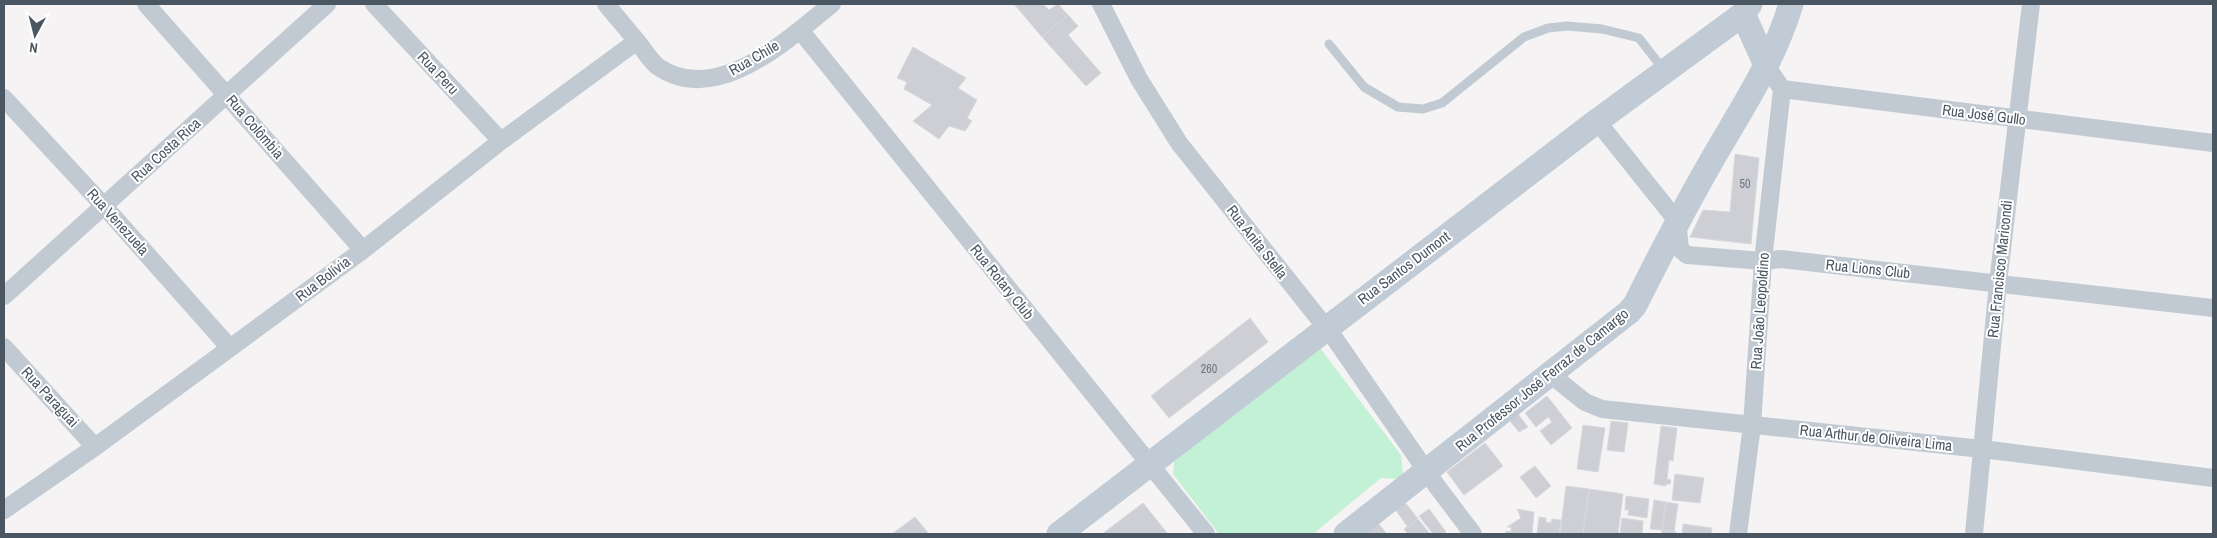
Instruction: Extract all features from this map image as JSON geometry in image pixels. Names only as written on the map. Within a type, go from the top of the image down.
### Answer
[{"type":"street","name":"Rua Colômbia","points":[[146,4],[363,250]]},
{"type":"street","name":"Rua Costa Rica","points":[[4,296],[327,4]]},
{"type":"street","name":"Rua Peru","points":[[374,4],[501,141]]},
{"type":"street","name":"Rua Chile","points":[[606,4],[656,65],[672,73],[689,78],[709,78],[730,74],[762,57],[832,4]]},
{"type":"street","name":"Rua Anita Stella","points":[[1101,4],[1139,79],[1179,143],[1326,328],[1473,534]]},
{"type":"street","name":"Rua Professor José Ferraz de Camargo","points":[[1346,534],[1629,312],[1635,305],[1677,221],[1766,65],[1783,29],[1791,4]]},
{"type":"street","name":"Rua Francisco Maricondi","points":[[1974,534],[1998,283],[2031,4]]},
{"type":"street","name":"Rua Santos Dumont","points":[[1059,534],[1148,464],[1746,9]]},
{"type":"street","points":[[1746,9],[1766,65],[1782,89]]},
{"type":"street","name":"Rua Rotary Club","points":[[800,30],[1206,534]]},
{"type":"street","name":"Rua Bolívia","points":[[4,510],[95,447],[363,250],[501,141],[637,41]]},
{"type":"street","name":"Rua José Gullo","points":[[1782,89],[2213,143]]},
{"type":"street","name":"Rua João Leopoldino","points":[[1738,534],[1752,425],[1763,261],[1782,89]]},
{"type":"street","name":"Rua Venezuela","points":[[4,98],[104,206],[230,348]]},
{"type":"street","points":[[1597,121],[1677,221]]},
{"type":"street","name":"Rua Lions Club","points":[[1677,221],[1680,249],[1687,255],[1763,261],[1782,260],[2213,308]]},
{"type":"street","name":"Rua Paraguai","points":[[4,347],[95,447]]},
{"type":"street","name":"Rua Arthur de Oliveira Lima","points":[[1550,374],[1585,402],[1602,409],[1982,449],[2213,478]]},
{"type":"lane","points":[[1329,44],[1364,87],[1398,107],[1423,109],[1442,103],[1524,37],[1548,28],[1567,26],[1602,29],[1639,38],[1665,71]]},
{"type":"green space","points":[[1320,348],[1401,455],[1403,474],[1399,479],[1381,478],[1313,534],[1219,534],[1173,474],[1174,463],[1177,458]]},
{"type":"building","points":[[1014,4],[1043,4],[1049,10],[1058,4],[1068,15],[1042,37]]},
{"type":"building","points":[[1068,15],[1078,26],[1068,35],[1101,73],[1086,86],[1042,37]]},
{"type":"building","points":[[913,47],[966,78],[958,88],[977,100],[967,118],[972,121],[965,131],[949,126],[939,139],[913,121],[932,105],[904,89],[907,82],[897,78]]},
{"type":"building","points":[[1735,154],[1759,158],[1751,244],[1690,237],[1703,210],[1730,212]]},
{"type":"building","points":[[1250,318],[1268,342],[1169,418],[1151,396]]},
{"type":"building","points":[[1547,396],[1572,428],[1551,445],[1540,431],[1552,422],[1548,417],[1536,427],[1525,413]]},
{"type":"building","points":[[1518,414],[1528,427],[1519,432],[1510,421]]},
{"type":"building","points":[[1611,421],[1628,423],[1624,452],[1607,450]]},
{"type":"building","points":[[1583,425],[1605,428],[1598,472],[1577,469]]},
{"type":"building","points":[[1661,426],[1677,428],[1673,461],[1669,460],[1667,479],[1671,480],[1670,484],[1666,484],[1666,486],[1654,484]]},
{"type":"building","points":[[1485,443],[1503,466],[1464,495],[1447,472]]},
{"type":"building","points":[[1535,466],[1551,486],[1536,498],[1520,477]]},
{"type":"building","points":[[1675,474],[1704,478],[1700,503],[1672,500]]},
{"type":"building","points":[[1566,486],[1589,489],[1583,534],[1560,534]]},
{"type":"building","points":[[1589,489],[1623,494],[1618,534],[1583,534]]},
{"type":"building","points":[[1626,496],[1649,499],[1647,518],[1628,515],[1629,510],[1625,510]]},
{"type":"building","points":[[1654,500],[1666,502],[1662,530],[1650,529]]},
{"type":"building","points":[[1404,501],[1418,519],[1408,527],[1394,508]]},
{"type":"building","points":[[1666,502],[1678,504],[1674,532],[1662,530]]},
{"type":"building","points":[[1143,503],[1168,534],[1102,534]]},
{"type":"building","points":[[1429,509],[1446,532],[1443,534],[1433,534],[1419,516]]},
{"type":"building","points":[[1517,509],[1534,512],[1532,534],[1505,534],[1506,531],[1511,532],[1511,527],[1507,527],[1521,518]]},
{"type":"building","points":[[915,517],[929,534],[892,534]]},
{"type":"building","points":[[1539,517],[1546,518],[1546,522],[1551,523],[1552,519],[1561,520],[1559,534],[1537,534]]},
{"type":"building","points":[[1622,518],[1643,521],[1642,534],[1620,534]]},
{"type":"building","points":[[1418,519],[1430,534],[1408,534],[1404,529]]},
{"type":"building","points":[[1377,522],[1387,534],[1370,534],[1367,530]]},
{"type":"building","points":[[1683,524],[1712,528],[1711,534],[1682,534]]},
{"type":"building","points":[[1662,530],[1676,532],[1676,534],[1662,534]]}]
